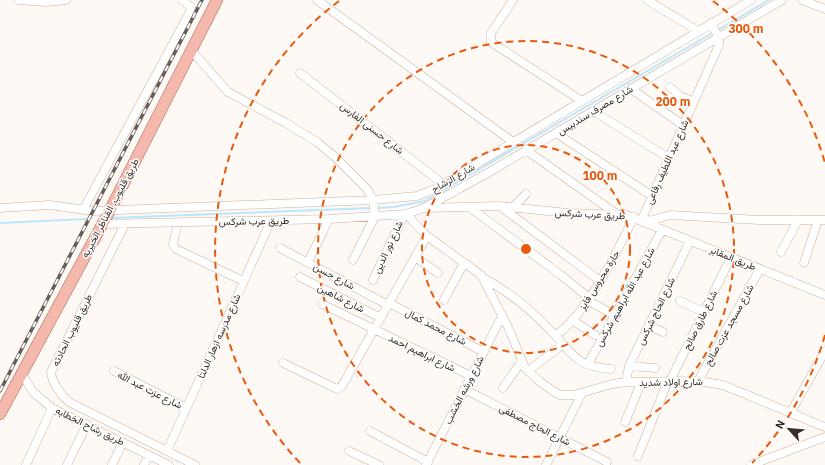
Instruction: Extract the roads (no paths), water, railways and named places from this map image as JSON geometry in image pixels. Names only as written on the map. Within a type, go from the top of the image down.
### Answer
[{"type":"main road","name":"طريق قليوب, القناطر الخيريه","points":[[0,414],[103,224],[217,0]]},
{"type":"street","points":[[18,0],[51,2],[66,0]]},
{"type":"street","points":[[82,210],[190,12],[191,7],[182,0]]},
{"type":"street","points":[[317,0],[513,142]]},
{"type":"street","points":[[514,0],[491,33],[491,42],[582,102]]},
{"type":"street","points":[[647,0],[698,31]]},
{"type":"street","name":"شارع الرشاح","points":[[0,208],[50,206],[82,210],[110,210],[373,200],[417,196],[443,184],[752,0]]},
{"type":"street","name":"شارع مصرف سندبيس","points":[[405,215],[424,208],[556,133],[718,35],[782,0]]},
{"type":"street","points":[[802,0],[825,8]]},
{"type":"street","points":[[712,24],[718,35]]},
{"type":"street","name":"شارع عبد اللطيف رفاعى","points":[[638,219],[652,196],[694,102],[719,44],[718,35]]},
{"type":"street","points":[[192,51],[228,92],[297,129],[335,157],[367,189],[373,200],[375,216],[353,260]]},
{"type":"street","name":"شارع حسنى الفارس","points":[[300,73],[443,184]]},
{"type":"street","points":[[670,87],[680,96],[694,102]]},
{"type":"street","points":[[631,89],[683,125]]},
{"type":"street","points":[[593,111],[669,158]]},
{"type":"street","points":[[556,133],[652,196]]},
{"type":"street","points":[[526,150],[618,215]]},
{"type":"street","points":[[513,207],[526,194]]},
{"type":"street","points":[[499,206],[600,281]]},
{"type":"street","name":"طريق عرب شركس","points":[[424,208],[499,206],[568,213],[618,215],[638,219],[670,215],[759,220],[821,220]]},
{"type":"street","points":[[469,207],[561,275],[588,299],[616,316]]},
{"type":"street","points":[[405,215],[427,236],[485,280],[519,302],[555,335],[562,345],[575,358],[588,364],[611,369]]},
{"type":"street","name":"طريق عرب شركس","points":[[103,224],[271,221],[405,215]]},
{"type":"street","name":"شارع نور الدين","points":[[373,280],[405,215]]},
{"type":"street","points":[[308,262],[329,219]]},
{"type":"street","name":"طريق المقابر","points":[[638,219],[662,230],[825,294]]},
{"type":"street","name":"حارة محروس فايز","points":[[555,335],[562,332],[588,299],[638,219]]},
{"type":"street","points":[[781,252],[798,220]]},
{"type":"street","points":[[804,263],[821,220]]},
{"type":"street","name":"شارع مدرسه ازهار الدلتا","points":[[167,450],[271,221]]},
{"type":"street","points":[[178,223],[173,244],[176,249],[243,281]]},
{"type":"street","name":"طريق قليوب الحادثه","points":[[125,224],[68,336],[51,375],[58,390],[69,402],[195,465]]},
{"type":"street","name":"شارع عبد الله ابراهيم شركس","points":[[588,364],[616,316],[662,230]]},
{"type":"street","points":[[283,362],[337,389],[342,386],[427,236]]},
{"type":"street","name":"شارع الحاج شركس","points":[[626,382],[629,366],[690,241]]},
{"type":"street","name":"شارع حسن","points":[[280,248],[389,304]]},
{"type":"street","points":[[415,257],[438,273]]},
{"type":"street","name":"شارع طارق صالح","points":[[638,456],[668,383],[731,257]]},
{"type":"street","points":[[444,300],[464,263]]},
{"type":"street","name":"شارع مسجد عزت صالح","points":[[698,381],[760,269]]},
{"type":"street","name":"شارع شاهين","points":[[300,277],[381,318]]},
{"type":"street","name":"شارع اولاد شديد","points":[[485,280],[522,362],[528,371],[546,387],[560,395],[567,396],[612,384],[626,382],[668,383],[698,381],[723,385],[825,427]]},
{"type":"street","points":[[680,301],[704,312]]},
{"type":"street","name":"شارع ابراهيم احمد","points":[[322,304],[470,376]]},
{"type":"street","name":"شارع محمد كمال","points":[[389,304],[484,352]]},
{"type":"street","name":"شارع ورشه الخشب","points":[[427,463],[470,376],[502,316]]},
{"type":"street","points":[[572,320],[595,335]]},
{"type":"street","points":[[649,326],[663,332]]},
{"type":"street","points":[[528,371],[562,345]]},
{"type":"street","points":[[791,412],[825,351]]},
{"type":"street","points":[[503,388],[522,362]]},
{"type":"street","points":[[629,366],[656,368]]},
{"type":"street","name":"شارع عزت عبد الله","points":[[114,371],[186,408]]},
{"type":"street","name":"طريق رشاح الخطابه","points":[[22,374],[33,392],[52,408],[169,465]]},
{"type":"street","points":[[625,422],[641,383]]},
{"type":"street","name":"شارع الحاج مصطفى","points":[[464,389],[607,462]]},
{"type":"street","points":[[547,465],[582,393]]},
{"type":"street","points":[[26,465],[52,408]]},
{"type":"street","points":[[67,465],[87,424]]},
{"type":"street","points":[[370,431],[427,463]]},
{"type":"street","points":[[134,447],[139,437]]},
{"type":"street","points":[[751,465],[825,437]]},
{"type":"street","points":[[112,465],[123,442]]},
{"type":"street","points":[[349,451],[379,465]]},
{"type":"street","points":[[144,465],[149,455]]},
{"type":"waterway","points":[[718,30],[769,0]]},
{"type":"waterway","points":[[375,208],[394,207],[425,201],[714,32]]},
{"type":"waterway","points":[[110,218],[371,208]]},
{"type":"waterway","points":[[0,223],[86,219]]},
{"type":"railway","points":[[0,391],[202,0]]}]
